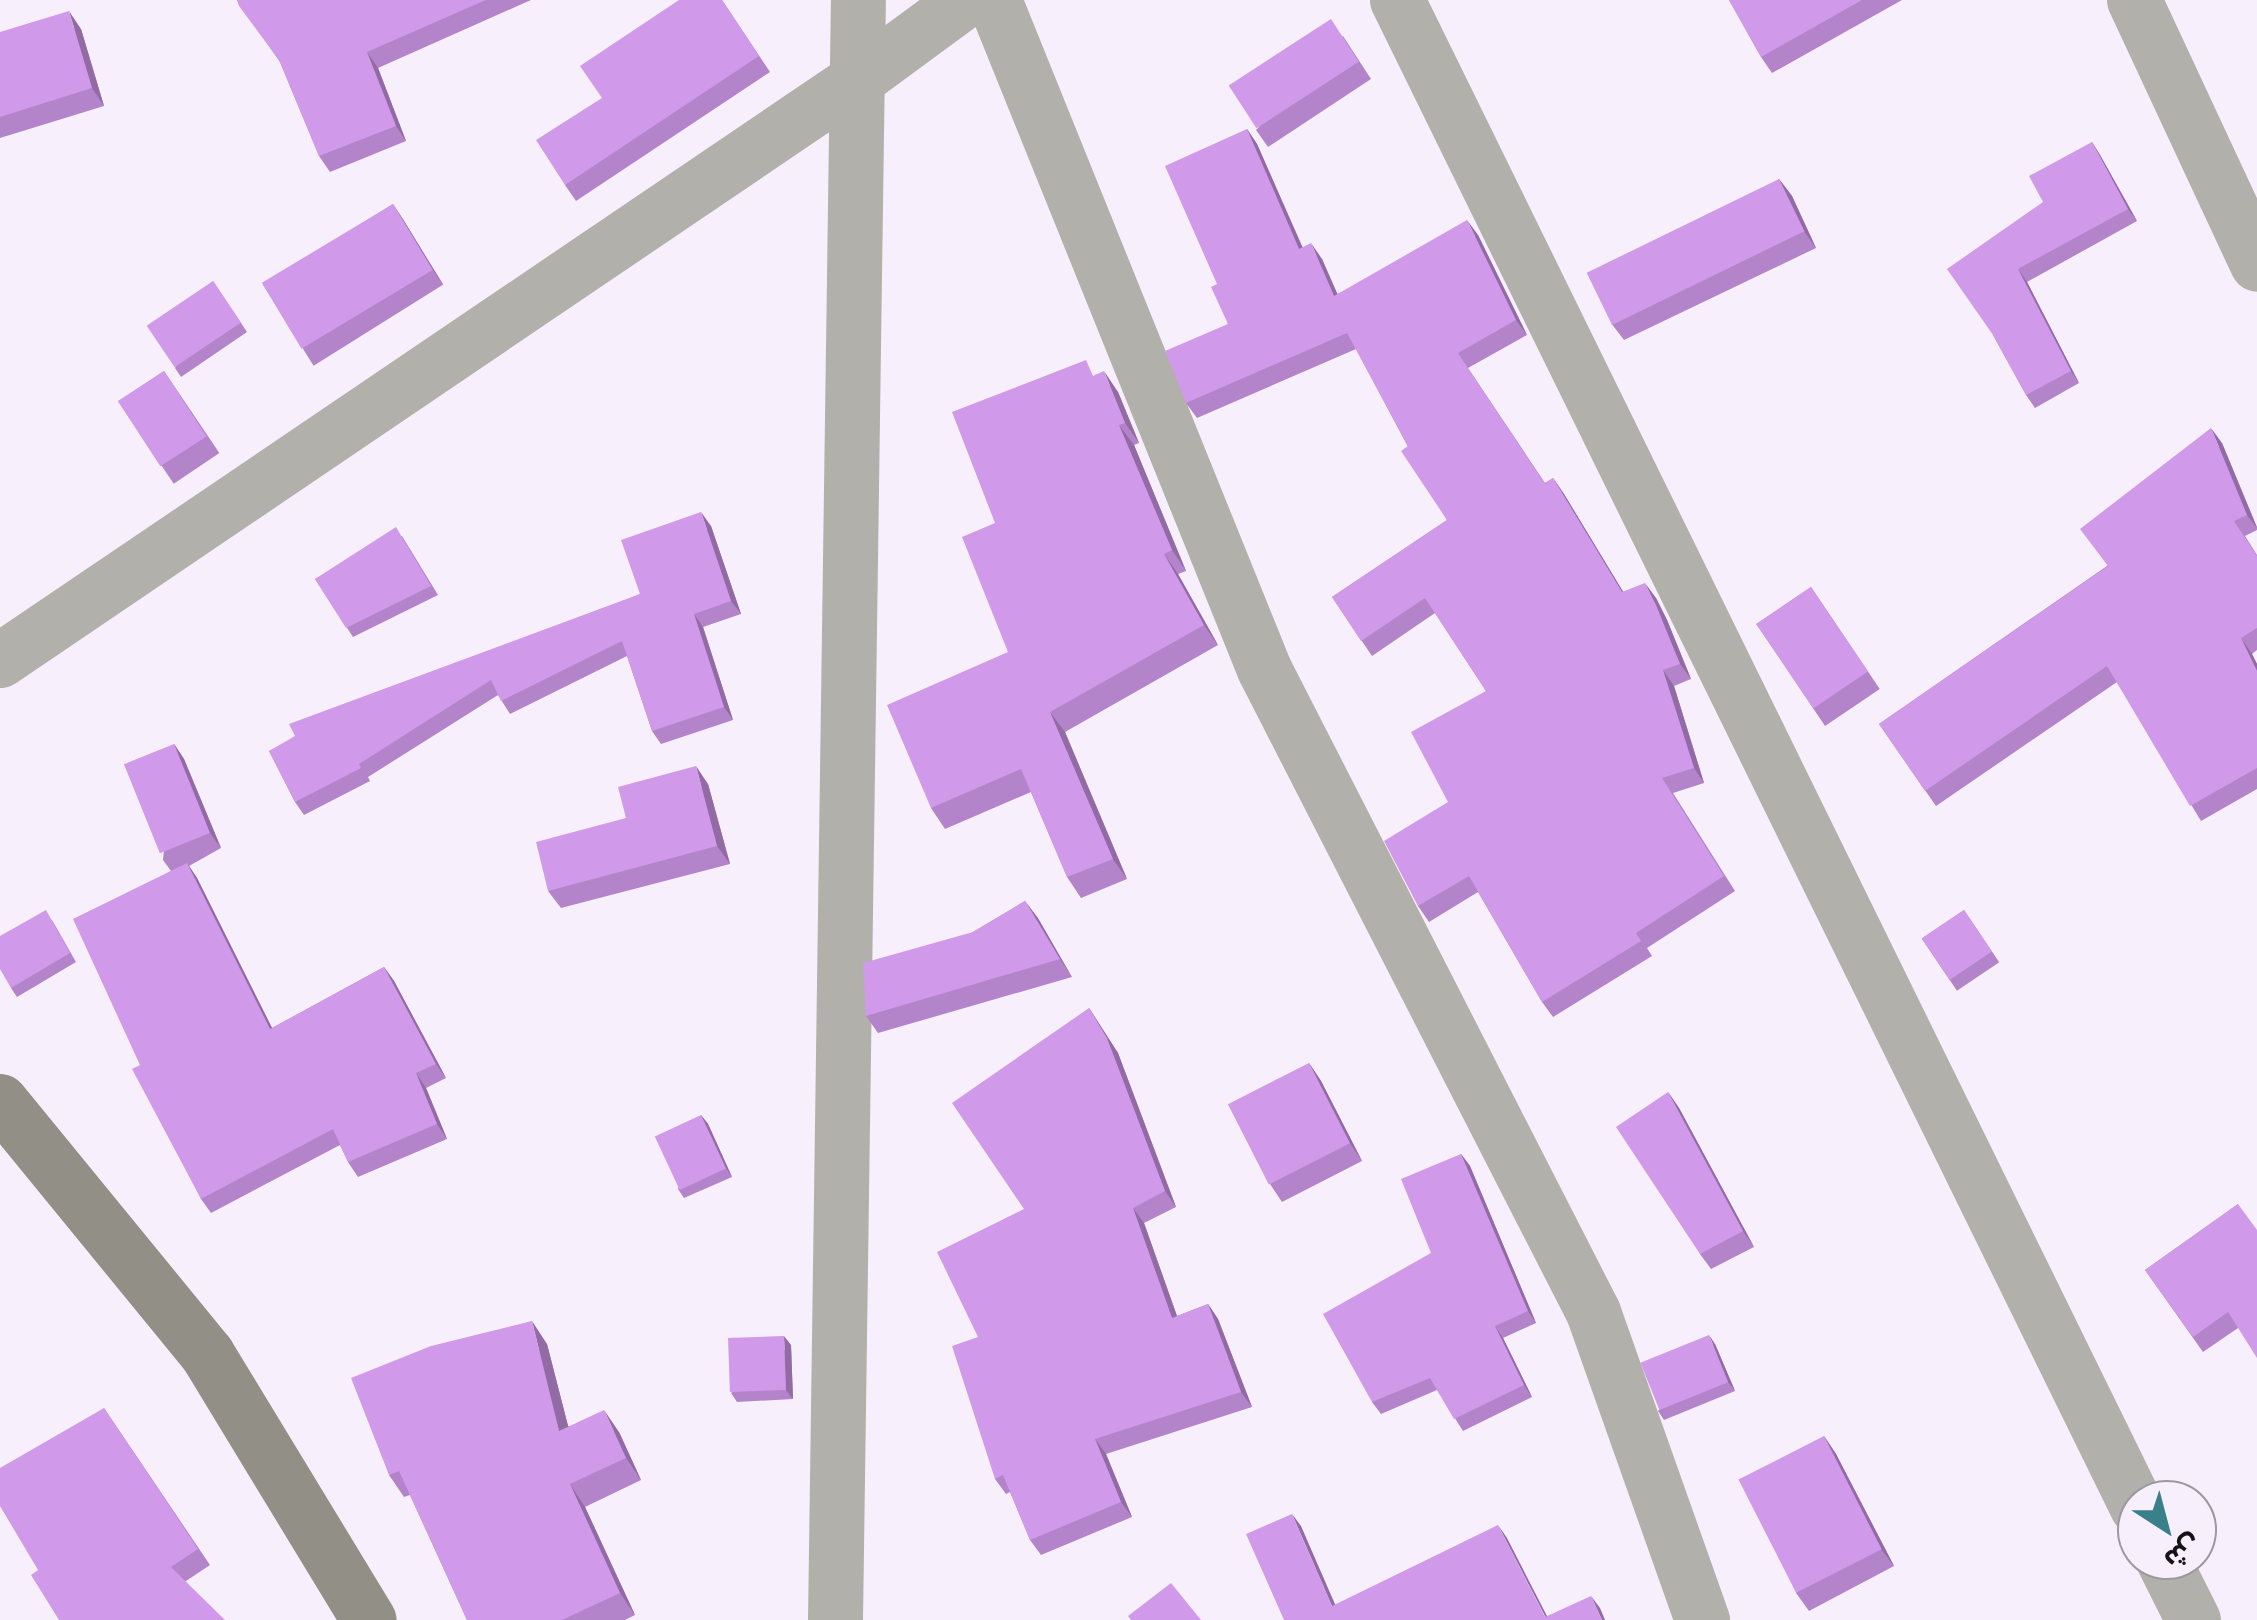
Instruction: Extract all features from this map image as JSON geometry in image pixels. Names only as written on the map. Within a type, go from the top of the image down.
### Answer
[{"type":"street","points":[[836,1620],[858,0]]},
{"type":"street","points":[[0,660],[856,80],[965,0]]},
{"type":"street","points":[[994,0],[1264,668],[1593,1312],[1702,1620]]},
{"type":"street","points":[[1396,0],[2124,1480]]},
{"type":"street","points":[[2134,0],[2257,264]]},
{"type":"street","points":[[0,1101],[206,1354],[369,1620]]},
{"type":"street","points":[[2173,1580],[2192,1620]]},
{"type":"building","points":[[237,0],[486,0],[367,52],[396,126],[319,156],[279,60]]},
{"type":"building","points":[[679,0],[722,0],[759,56],[565,185],[536,140],[602,98],[580,66]]},
{"type":"building","points":[[1729,0],[1862,0],[1761,57]]},
{"type":"building","points":[[69,11],[92,88],[0,117],[0,32]]},
{"type":"building","points":[[1331,19],[1359,62],[1256,128],[1229,85]]},
{"type":"building","points":[[1247,129],[1299,249],[1311,243],[1334,296],[1467,220],[1516,320],[1458,353],[1545,484],[1553,478],[1622,592],[1645,583],[1680,664],[1663,670],[1694,768],[1662,778],[1724,876],[1636,933],[1641,941],[1542,1002],[1469,876],[1418,906],[1384,841],[1448,802],[1411,732],[1486,691],[1425,598],[1361,641],[1332,597],[1447,520],[1401,451],[1408,446],[1347,333],[1186,403],[1165,351],[1228,324],[1211,287],[1217,284],[1165,166]]},
{"type":"building","points":[[2092,142],[2128,209],[2018,269],[2071,371],[2026,395],[1993,335],[1947,269],[2043,202],[2029,176]]},
{"type":"building","points":[[1779,179],[1804,231],[1612,325],[1587,273]]},
{"type":"building","points":[[393,204],[433,270],[302,349],[262,283]]},
{"type":"building","points":[[213,281],[241,322],[175,367],[147,326]]},
{"type":"building","points":[[1086,360],[1093,376],[1104,371],[1125,423],[1119,425],[1172,550],[1164,554],[1204,625],[1050,712],[1113,859],[1067,877],[1021,769],[931,808],[887,705],[1008,652],[962,537],[995,523],[952,412]]},
{"type":"building","points":[[164,371],[206,436],[160,466],[118,401]]},
{"type":"building","points":[[2211,428],[2247,515],[2234,521],[2257,556],[2257,628],[2241,638],[2257,671],[2257,768],[2190,806],[2107,666],[1925,791],[1879,724],[2108,566],[2080,529]]},
{"type":"building","points":[[701,512],[731,601],[694,614],[724,707],[652,731],[622,641],[501,701],[491,680],[359,764],[361,768],[295,802],[269,751],[295,736],[289,724],[640,594],[621,540]]},
{"type":"building","points":[[396,527],[431,586],[346,628],[315,579]]},
{"type":"building","points":[[1811,587],[1868,672],[1813,708],[1756,624]]},
{"type":"building","points":[[174,744],[210,833],[160,853],[124,764]]},
{"type":"building","points":[[696,766],[717,846],[548,891],[536,842],[626,818],[618,787]]},
{"type":"building","points":[[187,863],[270,1029],[384,967],[436,1064],[416,1073],[437,1124],[348,1162],[333,1129],[201,1199],[132,1069],[140,1065],[73,919]]},
{"type":"building","points":[[1025,901],[1060,959],[866,1016],[863,963],[973,932]]},
{"type":"building","points":[[46,910],[70,953],[11,988],[0,969],[0,936]]},
{"type":"building","points":[[1964,910],[1992,951],[1950,980],[1922,939]]},
{"type":"building","points":[[1089,1008],[1107,1038],[1165,1191],[1133,1208],[1172,1318],[1208,1304],[1241,1392],[1095,1439],[1121,1502],[1030,1540],[1003,1475],[995,1479],[952,1346],[978,1337],[937,1252],[1024,1209],[952,1103]]},
{"type":"building","points":[[1309,1063],[1350,1143],[1269,1185],[1228,1104]]},
{"type":"building","points":[[1668,1092],[1743,1231],[1700,1254],[1616,1127]]},
{"type":"building","points":[[701,1115],[726,1168],[680,1190],[655,1137]]},
{"type":"building","points":[[1461,1154],[1528,1311],[1495,1326],[1524,1385],[1454,1419],[1430,1378],[1372,1402],[1323,1314],[1431,1253],[1401,1179]]},
{"type":"building","points":[[2238,1204],[2257,1230],[2257,1358],[2228,1312],[2193,1337],[2145,1270]]},
{"type":"building","points":[[532,1321],[559,1431],[604,1410],[626,1458],[570,1484],[620,1593],[562,1620],[467,1620],[399,1471],[389,1475],[351,1378],[431,1346]]},
{"type":"building","points":[[1709,1335],[1728,1382],[1659,1410],[1640,1363]]},
{"type":"building","points":[[784,1336],[786,1390],[730,1392],[728,1338]]},
{"type":"building","points":[[104,1408],[198,1549],[171,1567],[225,1620],[59,1620],[31,1575],[38,1570],[0,1506],[0,1468]]},
{"type":"building","points":[[1824,1436],[1882,1549],[1796,1593],[1738,1480]]},
{"type":"building","points":[[1292,1514],[1332,1606],[1498,1525],[1545,1617],[1591,1596],[1602,1620],[1284,1620],[1246,1534]]},
{"type":"building","points":[[1171,1583],[1201,1620],[1131,1620],[1128,1616]]}]
